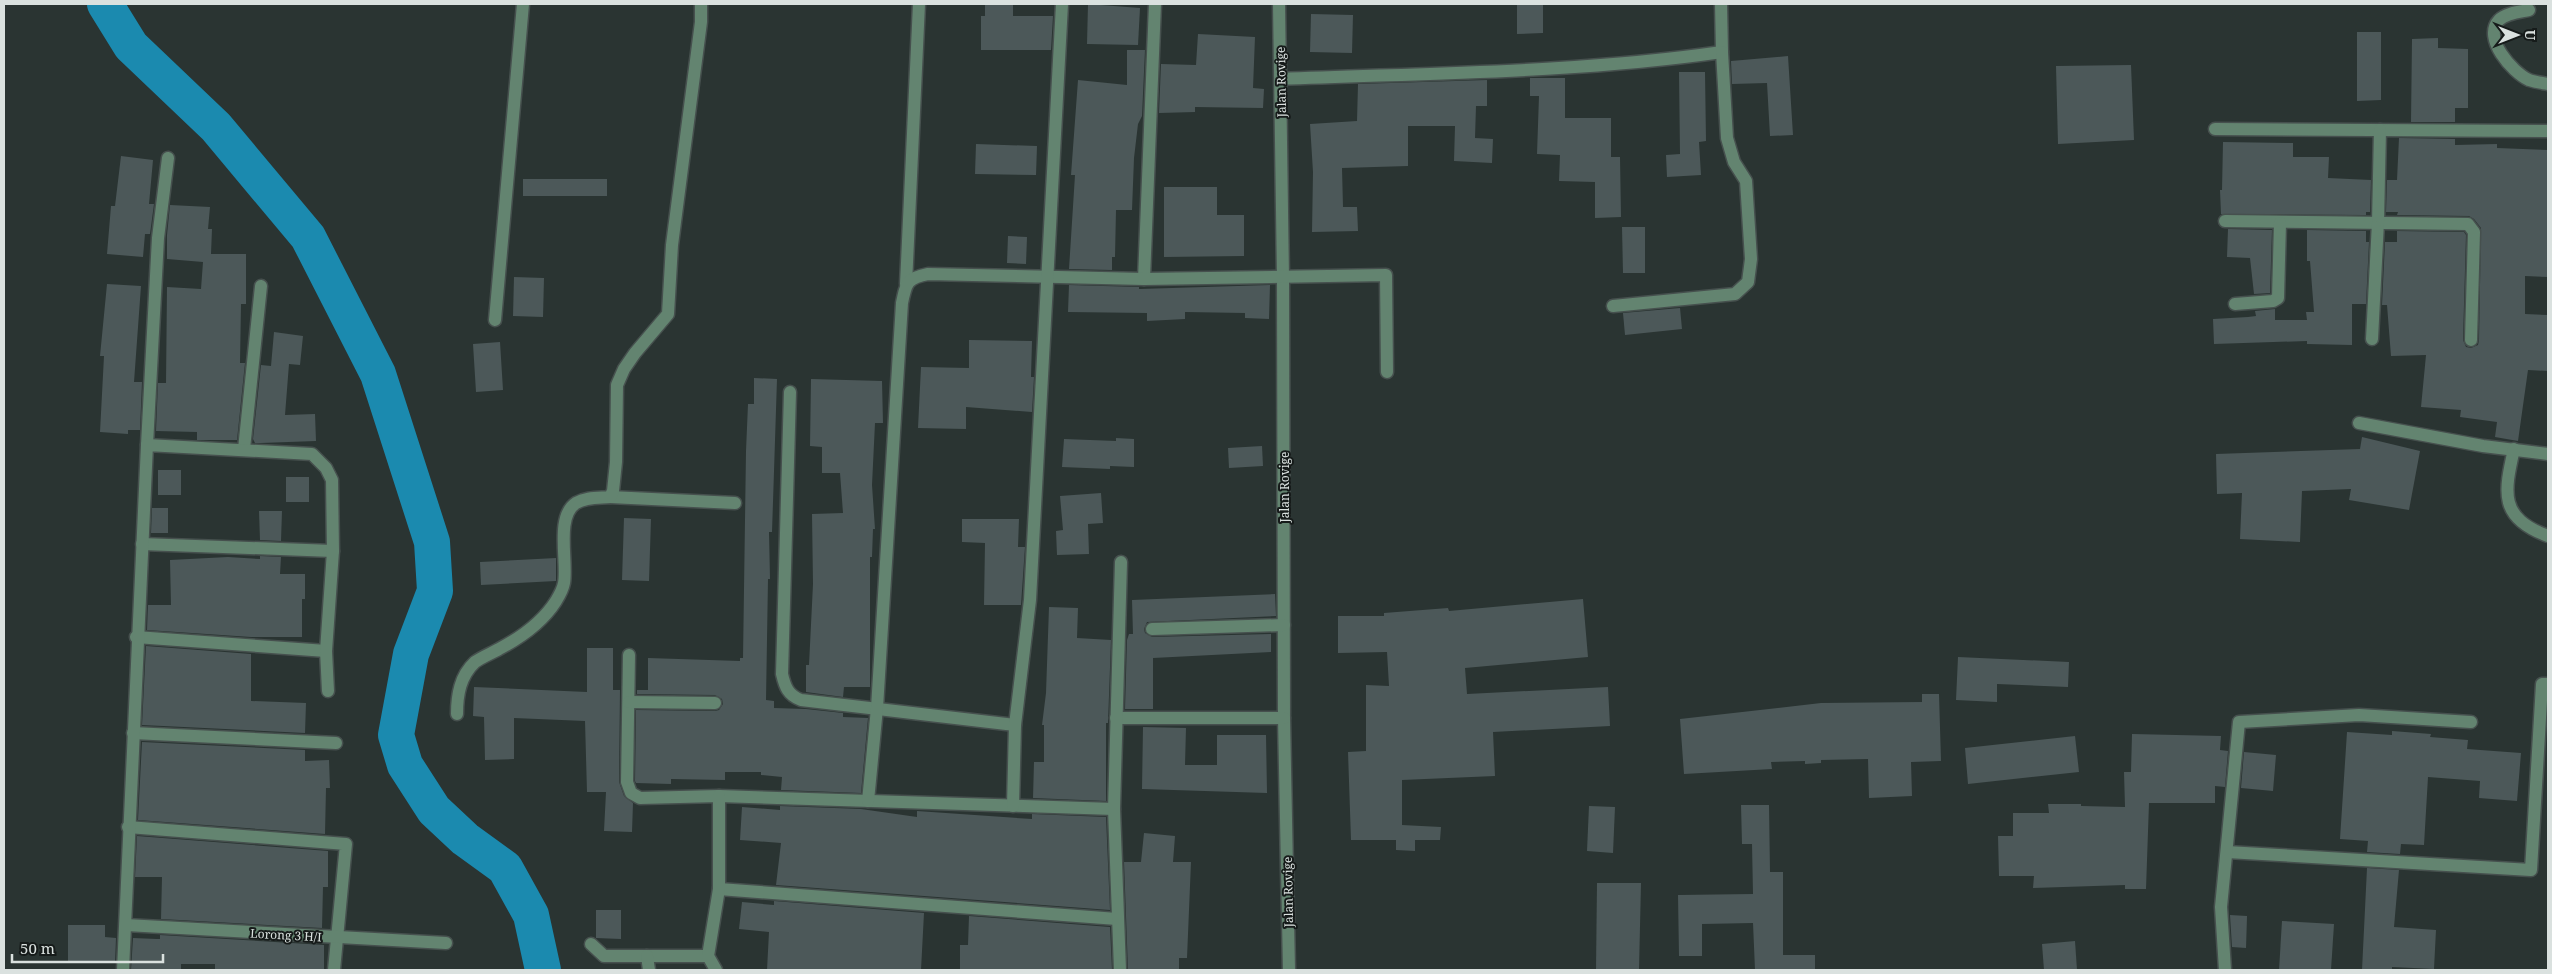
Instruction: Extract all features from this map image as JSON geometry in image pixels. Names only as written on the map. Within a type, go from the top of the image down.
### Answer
[{"type":"street","points":[[495,320],[523,4]]},
{"type":"street","points":[[610,496],[613,491],[616,462],[617,385],[624,368],[668,314],[672,245],[701,22],[701,4]]},
{"type":"street","points":[[868,801],[876,708],[902,303],[906,284],[919,4]]},
{"type":"street","points":[[1013,806],[1015,725],[1030,600],[1062,4]]},
{"type":"street","points":[[1144,279],[1155,4]]},
{"type":"street","name":"Jalan Rovige","points":[[1279,4],[1284,278],[1284,718],[1289,970]]},
{"type":"street","points":[[1613,306],[1735,294],[1748,282],[1751,259],[1746,180],[1734,162],[1727,138],[1721,4]]},
{"type":"street","points":[[2529,10],[2510,14],[2500,20],[2494,29],[2497,45],[2507,65],[2529,80],[2548,84]]},
{"type":"street","points":[[1281,79],[1517,71],[1673,59],[1722,52]]},
{"type":"street","points":[[2215,129],[2548,131]]},
{"type":"street","points":[[2372,339],[2378,222],[2380,130]]},
{"type":"street","points":[[123,970],[136,637],[158,238],[168,158]]},
{"type":"street","points":[[2225,221],[2280,223],[2464,223],[2471,227],[2474,235],[2471,340]]},
{"type":"street","points":[[2235,304],[2273,302],[2278,298],[2280,223]]},
{"type":"street","points":[[906,284],[914,276],[928,274],[1144,279],[1386,275],[1387,372]]},
{"type":"street","points":[[244,449],[262,286]]},
{"type":"street","points":[[790,392],[782,674],[786,688],[793,697],[801,700],[1015,725]]},
{"type":"street","points":[[2359,423],[2483,446],[2548,454]]},
{"type":"street","points":[[147,445],[312,454],[319,460],[332,480],[333,551],[326,651],[328,690]]},
{"type":"street","points":[[2514,449],[2508,474],[2508,504],[2517,519],[2548,536]]},
{"type":"street","points":[[457,714],[457,694],[465,676],[476,662],[515,641],[543,620],[557,600],[564,584],[564,534],[567,515],[574,504],[585,499],[610,496],[735,503]]},
{"type":"street","points":[[142,544],[333,551]]},
{"type":"street","points":[[1120,970],[1114,809],[1121,562]]},
{"type":"street","points":[[1152,629],[1284,624]]},
{"type":"street","points":[[136,637],[326,651]]},
{"type":"street","points":[[629,655],[627,782],[631,793],[640,798],[719,796],[1114,809]]},
{"type":"street","points":[[2227,852],[2531,870],[2542,684],[2548,684]]},
{"type":"street","points":[[629,702],[715,703]]},
{"type":"street","points":[[2225,970],[2221,907],[2240,722],[2359,715],[2471,722]]},
{"type":"street","points":[[1116,718],[1284,718]]},
{"type":"street","points":[[133,733],[336,743]]},
{"type":"street","points":[[716,970],[708,956],[719,889],[719,796]]},
{"type":"street","points":[[128,827],[346,844],[334,970]]},
{"type":"street","points":[[719,889],[1118,919]]},
{"type":"street","name":"Lorong 3 H/I","points":[[126,925],[446,943]]},
{"type":"street","points":[[591,944],[604,956],[708,956]]},
{"type":"street","points":[[647,956],[649,970]]},
{"type":"building","points":[[985,4],[1013,4],[1013,16],[1053,16],[1051,50],[981,50],[981,16],[985,16]]},
{"type":"building","points":[[1088,4],[1140,8],[1138,45],[1087,44]]},
{"type":"building","points":[[1517,4],[1543,4],[1543,33],[1517,34]]},
{"type":"building","points":[[1311,14],[1353,15],[1352,53],[1310,52]]},
{"type":"building","points":[[2357,32],[2381,32],[2381,100],[2357,101]]},
{"type":"building","points":[[1198,34],[1255,37],[1253,88],[1264,89],[1263,108],[1195,107],[1195,112],[1159,113],[1161,64],[1196,65]]},
{"type":"building","points":[[2438,38],[2438,48],[2468,49],[2468,108],[2455,108],[2455,122],[2411,122],[2412,39]]},
{"type":"building","points":[[1127,50],[1145,50],[1142,116],[1138,124],[1134,158],[1132,210],[1116,210],[1115,257],[1112,257],[1112,270],[1069,269],[1075,175],[1071,175],[1078,80],[1127,85]]},
{"type":"building","points":[[1788,56],[1793,135],[1770,136],[1767,83],[1732,84],[1731,61]]},
{"type":"building","points":[[2131,65],[2134,140],[2058,144],[2056,66]]},
{"type":"building","points":[[1679,72],[1705,72],[1706,141],[1699,142],[1701,175],[1667,177],[1666,155],[1680,154]]},
{"type":"building","points":[[1530,78],[1565,78],[1565,118],[1611,118],[1611,157],[1620,157],[1621,217],[1595,218],[1595,182],[1559,181],[1560,155],[1537,154],[1539,96],[1530,96]]},
{"type":"building","points":[[1487,80],[1487,106],[1476,106],[1475,138],[1493,139],[1492,163],[1454,161],[1455,126],[1408,126],[1408,166],[1342,168],[1343,207],[1357,207],[1358,231],[1312,232],[1313,172],[1310,124],[1357,121],[1358,84]]},
{"type":"building","points":[[2399,138],[2455,139],[2455,145],[2497,144],[2497,148],[2548,150],[2548,277],[2525,276],[2525,314],[2548,315],[2548,371],[2528,370],[2518,441],[2495,437],[2497,422],[2460,417],[2461,410],[2421,407],[2426,355],[2391,356],[2387,305],[2382,305],[2385,242],[2397,242],[2397,231],[2464,232],[2466,235],[2463,340],[2466,347],[2471,348],[2478,345],[2479,340],[2481,228],[2469,216],[2397,215],[2398,212],[2386,212],[2387,180],[2397,180]]},
{"type":"building","points":[[2223,142],[2293,143],[2293,157],[2329,157],[2328,178],[2371,180],[2370,212],[2366,212],[2366,215],[2221,214],[2220,190],[2222,190]]},
{"type":"building","points":[[976,144],[1037,146],[1036,175],[975,174]]},
{"type":"building","points":[[121,156],[153,160],[149,204],[154,204],[150,234],[145,234],[143,257],[107,254],[111,206],[115,206]]},
{"type":"building","points":[[523,179],[607,179],[607,196],[523,196]]},
{"type":"building","points":[[1164,187],[1217,187],[1217,215],[1244,215],[1244,256],[1164,257]]},
{"type":"building","points":[[170,205],[210,207],[208,229],[212,229],[211,254],[246,254],[246,304],[241,304],[240,363],[245,363],[237,440],[197,440],[197,432],[156,431],[158,383],[166,383],[167,287],[201,289],[203,262],[167,259]]},
{"type":"building","points":[[1622,227],[1645,227],[1645,273],[1623,273]]},
{"type":"building","points":[[2228,229],[2272,230],[2270,293],[2254,294],[2250,258],[2227,257]]},
{"type":"building","points":[[2307,230],[2366,231],[2366,242],[2369,242],[2366,304],[2352,304],[2352,345],[2307,344],[2307,341],[2214,344],[2213,319],[2256,316],[2255,311],[2275,309],[2275,320],[2307,320],[2306,312],[2314,312],[2310,261],[2307,261]]},
{"type":"building","points":[[1008,236],[1027,237],[1026,264],[1007,263]]},
{"type":"building","points":[[514,277],[544,278],[543,317],[513,316]]},
{"type":"building","points":[[107,284],[141,286],[134,382],[142,382],[140,430],[128,430],[128,434],[100,432],[104,356],[100,356]]},
{"type":"building","points":[[1069,285],[1139,287],[1139,289],[1270,285],[1269,319],[1245,318],[1245,313],[1185,312],[1185,319],[1147,321],[1147,313],[1068,312]]},
{"type":"building","points":[[1680,308],[1682,329],[1625,335],[1623,313]]},
{"type":"building","points":[[274,332],[303,336],[300,365],[289,364],[285,415],[315,414],[316,441],[255,443],[253,439],[261,365],[271,366]]},
{"type":"building","points":[[969,340],[1032,341],[1031,377],[1034,377],[1032,412],[966,407],[966,429],[918,428],[921,367],[969,368]]},
{"type":"building","points":[[500,342],[503,390],[476,392],[473,344]]},
{"type":"building","points":[[754,378],[777,379],[772,532],[769,532],[770,579],[768,579],[766,700],[774,701],[774,708],[806,709],[843,713],[843,717],[868,718],[861,793],[781,790],[782,777],[761,775],[761,772],[725,772],[725,780],[671,779],[671,784],[636,783],[635,781],[636,710],[715,711],[719,710],[723,704],[722,699],[715,695],[637,694],[637,690],[648,690],[648,658],[740,661],[740,658],[743,658],[746,451],[748,404],[754,404]]},
{"type":"building","points":[[811,379],[882,381],[883,423],[875,423],[872,485],[875,529],[873,529],[872,557],[870,557],[870,687],[844,687],[843,697],[806,692],[806,665],[809,665],[813,584],[812,514],[843,513],[840,473],[822,473],[822,447],[810,446]]},
{"type":"building","points":[[2362,437],[2420,451],[2409,510],[2349,500],[2351,489],[2302,491],[2300,542],[2240,539],[2242,493],[2217,494],[2216,454],[2360,449]]},
{"type":"building","points":[[1116,438],[1134,439],[1134,467],[1110,466],[1110,469],[1062,467],[1064,439],[1116,441]]},
{"type":"building","points":[[1262,446],[1263,466],[1229,468],[1228,448]]},
{"type":"building","points":[[158,470],[181,470],[181,495],[158,495]]},
{"type":"building","points":[[286,477],[309,477],[309,502],[286,502]]},
{"type":"building","points":[[1101,493],[1103,523],[1088,524],[1089,554],[1057,555],[1056,531],[1063,530],[1060,496]]},
{"type":"building","points":[[152,508],[168,508],[168,533],[151,533]]},
{"type":"building","points":[[259,511],[282,511],[281,541],[260,540]]},
{"type":"building","points":[[624,518],[651,519],[649,581],[622,580]]},
{"type":"building","points":[[962,519],[1019,519],[1018,547],[1025,547],[1021,605],[984,605],[985,543],[962,542]]},
{"type":"building","points":[[260,556],[281,557],[280,574],[305,574],[305,599],[302,599],[302,637],[251,637],[147,630],[148,605],[171,605],[170,560],[228,557],[260,559]]},
{"type":"building","points":[[556,558],[556,581],[481,585],[480,562]]},
{"type":"building","points":[[1275,594],[1276,616],[1147,622],[1144,629],[1145,633],[1152,637],[1271,634],[1271,652],[1153,658],[1153,709],[1125,709],[1127,640],[1129,634],[1133,634],[1132,600]]},
{"type":"building","points":[[1583,599],[1588,657],[1465,668],[1467,694],[1608,687],[1610,726],[1493,732],[1495,776],[1402,780],[1402,825],[1441,827],[1440,840],[1415,840],[1415,851],[1396,850],[1396,840],[1351,840],[1348,752],[1366,751],[1366,685],[1389,686],[1387,652],[1338,653],[1338,616],[1384,616],[1384,613],[1448,608],[1449,611]]},
{"type":"building","points":[[1049,607],[1078,608],[1077,638],[1111,640],[1108,723],[1106,723],[1106,801],[1033,798],[1034,762],[1044,762],[1044,725],[1042,725],[1046,693]]},
{"type":"building","points":[[146,646],[251,654],[251,701],[306,703],[305,733],[142,725]]},
{"type":"building","points":[[587,648],[613,648],[613,690],[620,690],[619,782],[624,796],[633,803],[632,832],[604,831],[606,792],[587,792],[585,721],[514,718],[514,759],[485,760],[484,717],[473,716],[474,687],[587,692]]},
{"type":"building","points":[[1958,657],[2069,662],[2068,687],[1997,684],[1997,702],[1956,700]]},
{"type":"building","points":[[1922,694],[1939,694],[1941,761],[1911,762],[1912,796],[1869,798],[1868,759],[1821,760],[1821,763],[1805,764],[1805,761],[1771,762],[1772,769],[1684,774],[1680,719],[1821,703],[1922,702]]},
{"type":"building","points":[[1143,727],[1186,728],[1185,765],[1217,765],[1217,735],[1266,735],[1267,793],[1142,789]]},
{"type":"building","points":[[2392,731],[2431,734],[2430,737],[2468,740],[2467,749],[2521,753],[2517,801],[2479,798],[2480,781],[2428,777],[2424,845],[2401,844],[2400,854],[2367,852],[2368,841],[2340,839],[2347,732],[2392,735]]},
{"type":"building","points":[[2132,734],[2221,736],[2220,750],[2228,751],[2225,787],[2215,786],[2215,803],[2149,803],[2146,889],[2125,889],[2125,885],[2033,888],[2034,876],[1999,876],[1998,836],[2013,836],[2013,813],[2049,813],[2048,804],[2125,807],[2124,772],[2131,772]]},
{"type":"building","points":[[2075,736],[2079,772],[1968,784],[1965,748]]},
{"type":"building","points":[[142,742],[305,750],[305,761],[329,760],[330,788],[326,788],[325,834],[138,820]]},
{"type":"building","points":[[2244,752],[2276,755],[2273,791],[2241,788]]},
{"type":"building","points":[[1741,805],[1769,805],[1770,872],[1783,872],[1783,955],[1815,955],[1815,970],[1755,970],[1753,923],[1702,924],[1702,956],[1679,956],[1678,895],[1753,894],[1752,844],[1742,844]]},
{"type":"building","points":[[780,806],[861,809],[917,817],[917,811],[1032,819],[1032,814],[1106,817],[1110,910],[776,885],[781,843],[740,840],[742,807],[780,810]]},
{"type":"building","points":[[1589,806],[1615,807],[1613,853],[1587,851]]},
{"type":"building","points":[[1144,833],[1175,836],[1173,862],[1191,862],[1187,958],[1179,958],[1179,970],[1128,970],[1124,862],[1141,862]]},
{"type":"building","points":[[137,836],[328,851],[328,887],[323,887],[322,928],[161,919],[162,877],[135,877]]},
{"type":"building","points":[[2367,868],[2399,870],[2394,927],[2436,930],[2434,969],[2392,967],[2392,970],[2362,970]]},
{"type":"building","points":[[1597,883],[1641,883],[1639,970],[1596,970]]},
{"type":"building","points":[[774,901],[924,913],[921,970],[767,970],[769,932],[739,929],[742,902],[774,905]]},
{"type":"building","points":[[596,910],[621,910],[621,939],[596,938]]},
{"type":"building","points":[[2230,915],[2247,916],[2246,948],[2232,947]]},
{"type":"building","points":[[969,916],[1110,927],[1112,970],[960,970],[960,945],[968,945]]},
{"type":"building","points":[[2282,921],[2334,924],[2331,970],[2279,970]]},
{"type":"building","points":[[68,925],[105,925],[105,937],[116,938],[115,963],[68,963]]},
{"type":"building","points":[[160,935],[324,945],[324,970],[215,970],[215,964],[181,964],[181,970],[131,970],[133,938],[160,939]]},
{"type":"building","points":[[2075,941],[2077,970],[2044,970],[2042,944]]},
{"type":"waterway","points":[[105,4],[131,46],[216,127],[308,237],[378,374],[432,542],[435,591],[411,654],[396,735],[405,765],[434,810],[465,839],[505,868],[531,915],[543,970]]}]
